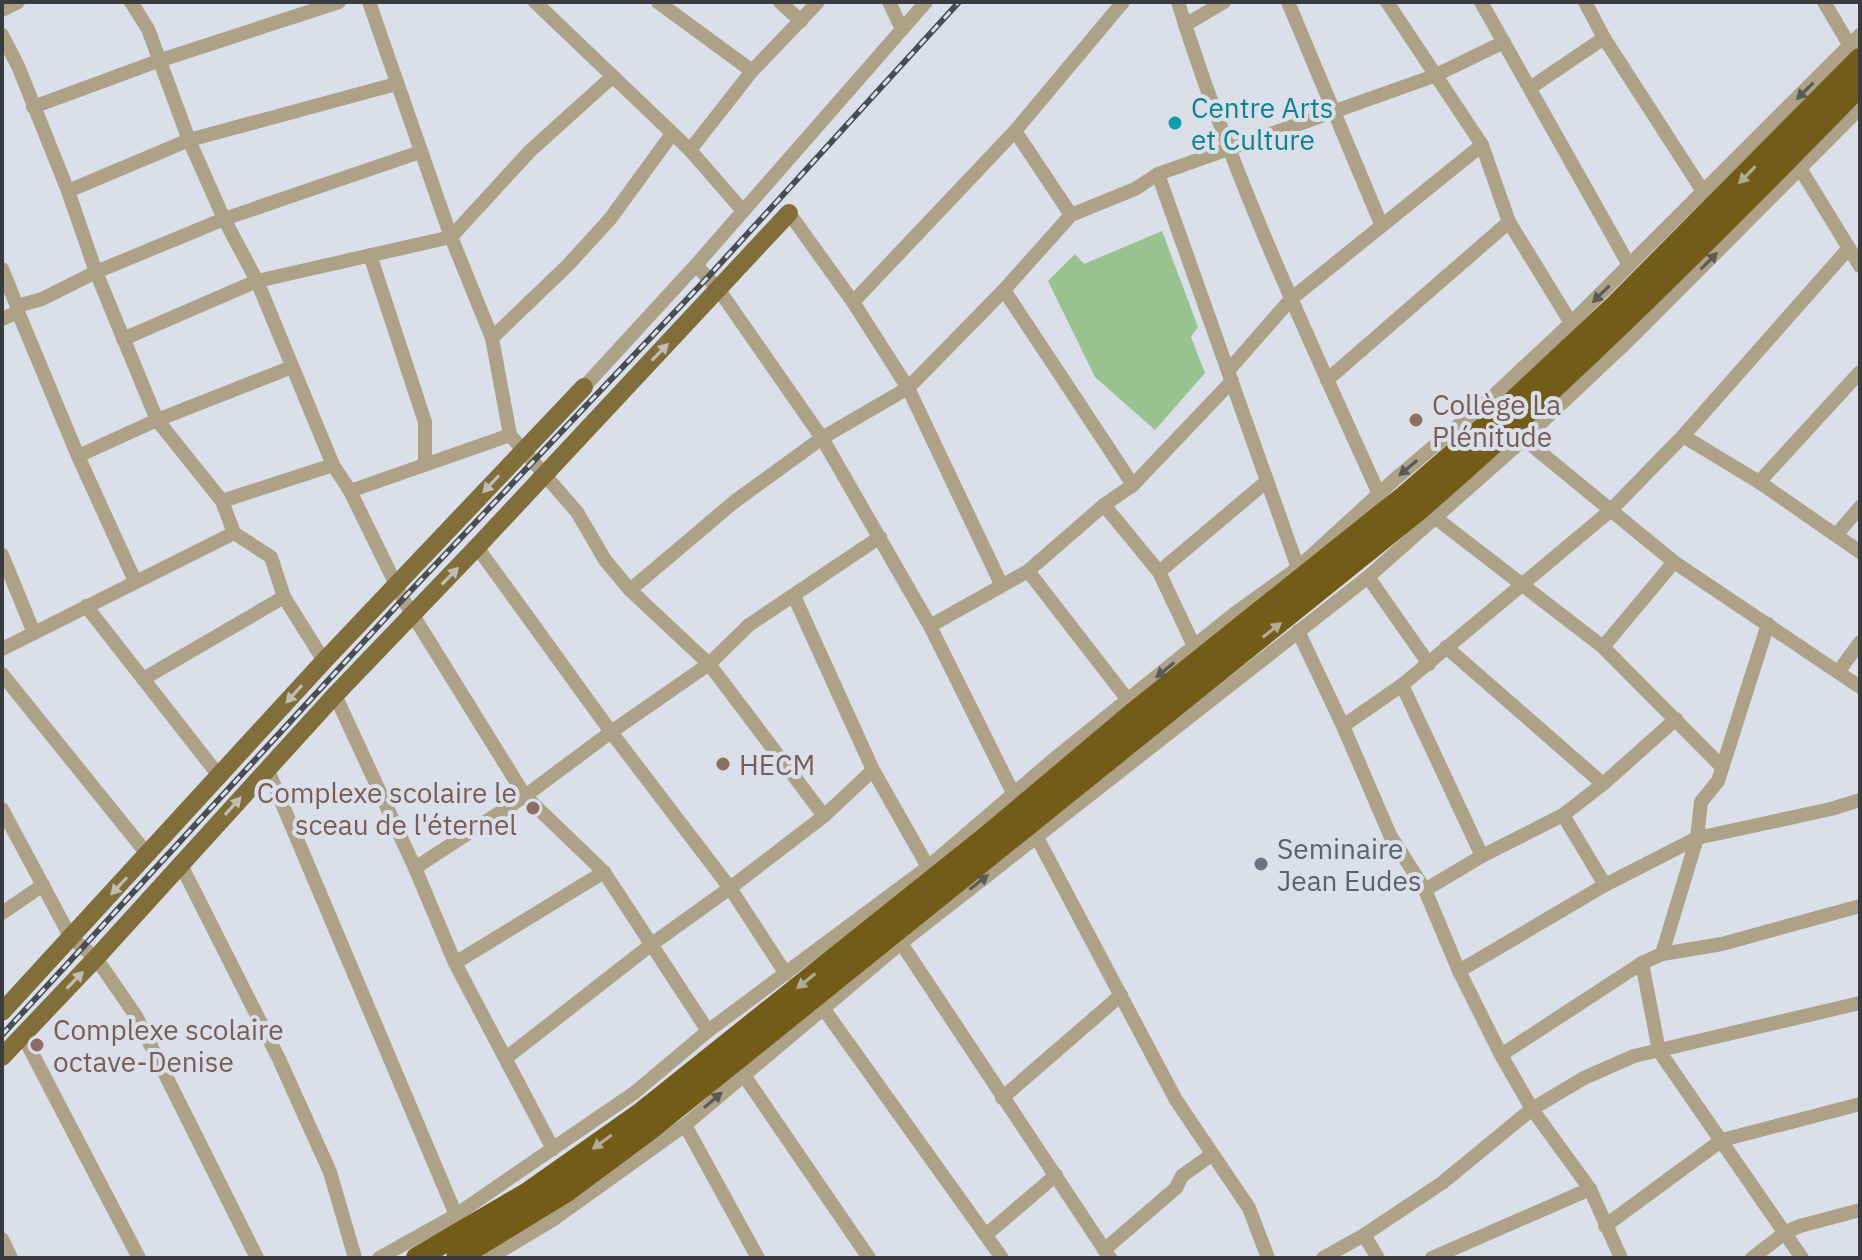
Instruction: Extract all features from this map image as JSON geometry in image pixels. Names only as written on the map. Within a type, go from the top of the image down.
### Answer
[{"type":"highway","points":[[457,1258],[536,1211],[607,1161],[1025,816],[1158,693],[1405,496],[1503,411],[1662,260],[1857,47]]},
{"type":"highway","points":[[417,1258],[528,1193],[640,1114],[1313,597],[1515,427],[1622,325],[1860,85]]},
{"type":"main road","points":[[2,1057],[335,695],[789,213]]},
{"type":"main road","points":[[2,1012],[324,661],[584,387]]},
{"type":"street","points":[[2,10],[18,2]]},
{"type":"street","points":[[33,107],[158,61],[339,2]]},
{"type":"street","points":[[369,2],[451,237],[492,338],[510,435],[577,512],[605,560],[630,590],[709,664],[824,816]]},
{"type":"street","points":[[535,2],[690,150],[743,211]]},
{"type":"street","points":[[658,2],[752,71]]},
{"type":"street","points":[[780,2],[801,21]]},
{"type":"street","points":[[690,150],[752,71],[818,2]]},
{"type":"street","points":[[889,2],[902,29]]},
{"type":"street","points":[[584,387],[696,265],[926,2]]},
{"type":"street","points":[[853,302],[1015,131],[1123,2]]},
{"type":"street","points":[[1178,2],[1228,148],[1291,299],[1379,494]]},
{"type":"street","points":[[1185,25],[1224,2]]},
{"type":"street","points":[[1288,2],[1381,224]]},
{"type":"street","points":[[1387,2],[1482,145],[1509,222],[1571,323]]},
{"type":"street","points":[[1481,2],[1629,265]]},
{"type":"street","points":[[1585,2],[1604,38],[1704,193]]},
{"type":"street","points":[[489,1258],[551,1221],[685,1125],[901,943],[1025,816],[1128,700],[1298,568],[1571,323],[1857,47],[1824,2]]},
{"type":"street","points":[[138,4],[189,140],[224,219],[257,281],[333,465],[350,491],[396,585],[525,796],[604,872],[708,1031]]},
{"type":"street","points":[[2,35],[18,66],[68,191],[96,272],[157,420],[222,501],[234,533],[271,557],[284,597],[324,661]]},
{"type":"street","points":[[1530,88],[1604,38]]},
{"type":"street","points":[[630,590],[734,502],[822,438],[908,388],[1004,290],[1071,215],[1135,189],[1158,174],[1434,76],[1504,42]]},
{"type":"street","points":[[123,339],[257,281],[451,237],[530,151],[612,77]]},
{"type":"street","points":[[68,191],[189,140],[396,84]]},
{"type":"street","points":[[379,1258],[456,1215],[634,1093],[708,1031],[928,867],[1025,816],[1298,631],[1368,577],[1437,519],[1630,339],[1860,108]]},
{"type":"street","points":[[1015,131],[1071,215]]},
{"type":"street","points":[[492,338],[568,265],[610,219],[672,134]]},
{"type":"street","points":[[930,626],[1028,571],[1104,505],[1133,485],[1230,376],[1291,299],[1482,145]]},
{"type":"street","points":[[2,319],[96,272],[224,219],[420,152]]},
{"type":"street","points":[[1801,170],[1860,266]]},
{"type":"street","points":[[1158,174],[1298,568]]},
{"type":"street","points":[[789,213],[853,302],[908,388],[1001,584]]},
{"type":"street","points":[[1327,380],[1509,222]]},
{"type":"street","points":[[1343,726],[1429,664],[1610,511],[1683,436],[1849,248]]},
{"type":"street","points":[[370,255],[425,422],[425,463]]},
{"type":"street","points":[[696,265],[719,290],[822,438],[880,537],[930,626],[1025,816],[1176,1100],[1249,1208],[1268,1258]]},
{"type":"street","points":[[2,269],[78,456],[135,581]]},
{"type":"street","points":[[1004,290],[1133,485]]},
{"type":"street","points":[[78,456],[157,420],[292,367]]},
{"type":"street","points":[[1759,482],[1860,372]]},
{"type":"street","points":[[350,491],[510,435]]},
{"type":"street","points":[[1683,436],[1759,482],[1860,552]]},
{"type":"street","points":[[1524,439],[1674,562],[1860,687]]},
{"type":"street","points":[[222,501],[333,465]]},
{"type":"street","points":[[1159,572],[1267,481]]},
{"type":"street","points":[[1104,505],[1159,572],[1194,646]]},
{"type":"street","points":[[1837,534],[1860,507]]},
{"type":"street","points":[[1437,519],[1603,647],[1722,767]]},
{"type":"street","points":[[2,649],[234,533]]},
{"type":"street","points":[[415,868],[525,796],[709,664],[749,625],[880,537]]},
{"type":"street","points":[[477,547],[611,732],[730,888],[786,974]]},
{"type":"street","points":[[2,555],[34,633]]},
{"type":"street","points":[[1603,647],[1674,562]]},
{"type":"street","points":[[1028,571],[1128,700]]},
{"type":"street","points":[[1368,577],[1429,664]]},
{"type":"street","points":[[794,596],[873,770],[928,867]]},
{"type":"street","points":[[143,679],[284,597]]},
{"type":"street","points":[[86,606],[220,777]]},
{"type":"street","points":[[1662,954],[1697,838],[1701,802],[1718,781],[1768,624]]},
{"type":"street","points":[[1298,631],[1390,835],[1425,890],[1459,971],[1501,1055],[1532,1109],[1590,1189],[1621,1258]]},
{"type":"street","points":[[1839,671],[1860,642]]},
{"type":"street","points":[[1446,647],[1603,784]]},
{"type":"street","points":[[2,674],[148,855]]},
{"type":"street","points":[[1402,685],[1482,856]]},
{"type":"street","points":[[335,695],[455,963],[553,1149]]},
{"type":"street","points":[[1425,890],[1482,856],[1563,815],[1676,719]]},
{"type":"street","points":[[267,768],[456,1215]]},
{"type":"street","points":[[506,1058],[824,816],[873,770]]},
{"type":"street","points":[[1459,971],[1605,885],[1697,838],[1860,800]]},
{"type":"street","points":[[2,809],[71,938],[96,958],[149,1038],[257,1258]]},
{"type":"street","points":[[1563,815],[1605,885]]},
{"type":"street","points":[[180,863],[279,1059],[323,1158],[355,1258]]},
{"type":"street","points":[[455,963],[604,872]]},
{"type":"street","points":[[2,913],[43,885]]},
{"type":"street","points":[[1501,1055],[1642,963],[1662,954],[1722,944],[1860,906]]},
{"type":"street","points":[[901,943],[1107,1254],[1176,1188],[1182,1176],[1211,1155]]},
{"type":"street","points":[[1642,963],[1659,1051],[1802,1258]]},
{"type":"street","points":[[1002,1098],[1121,995]]},
{"type":"street","points":[[1323,1258],[1364,1235],[1442,1183],[1532,1109],[1607,1067],[1634,1056],[1860,1003]]},
{"type":"street","points":[[823,1008],[1002,1258]]},
{"type":"street","points":[[22,1034],[139,1258]]},
{"type":"street","points":[[743,1074],[869,1258]]},
{"type":"street","points":[[1605,1226],[1722,1140],[1860,1104]]},
{"type":"street","points":[[685,1125],[758,1258]]},
{"type":"street","points":[[987,1234],[1056,1175]]},
{"type":"street","points":[[1432,1258],[1590,1189]]},
{"type":"street","points":[[1752,1258],[1786,1232],[1860,1210]]},
{"type":"street","points":[[1364,1235],[1378,1258]]},
{"type":"street","points":[[2,1239],[11,1258]]},
{"type":"green space","points":[[1162,231],[1198,327],[1191,337],[1205,373],[1155,430],[1095,377],[1048,281],[1075,254],[1084,264]]},
{"type":"railway","points":[[2,1035],[403,599],[708,277],[959,2]]},
{"type":"place","name":"Centre Arts et Culture","points":[[1175,123]]},
{"type":"place","name":"Collège La Plénitude","points":[[1416,420]]},
{"type":"place","name":"HECM","points":[[723,764]]},
{"type":"place","name":"Complexe scolaire le sceau de l'éternel","points":[[533,808]]},
{"type":"place","name":"Seminaire Jean Eudes","points":[[1261,864]]},
{"type":"place","name":"Complexe scolaire octave-Denise","points":[[37,1045]]}]
